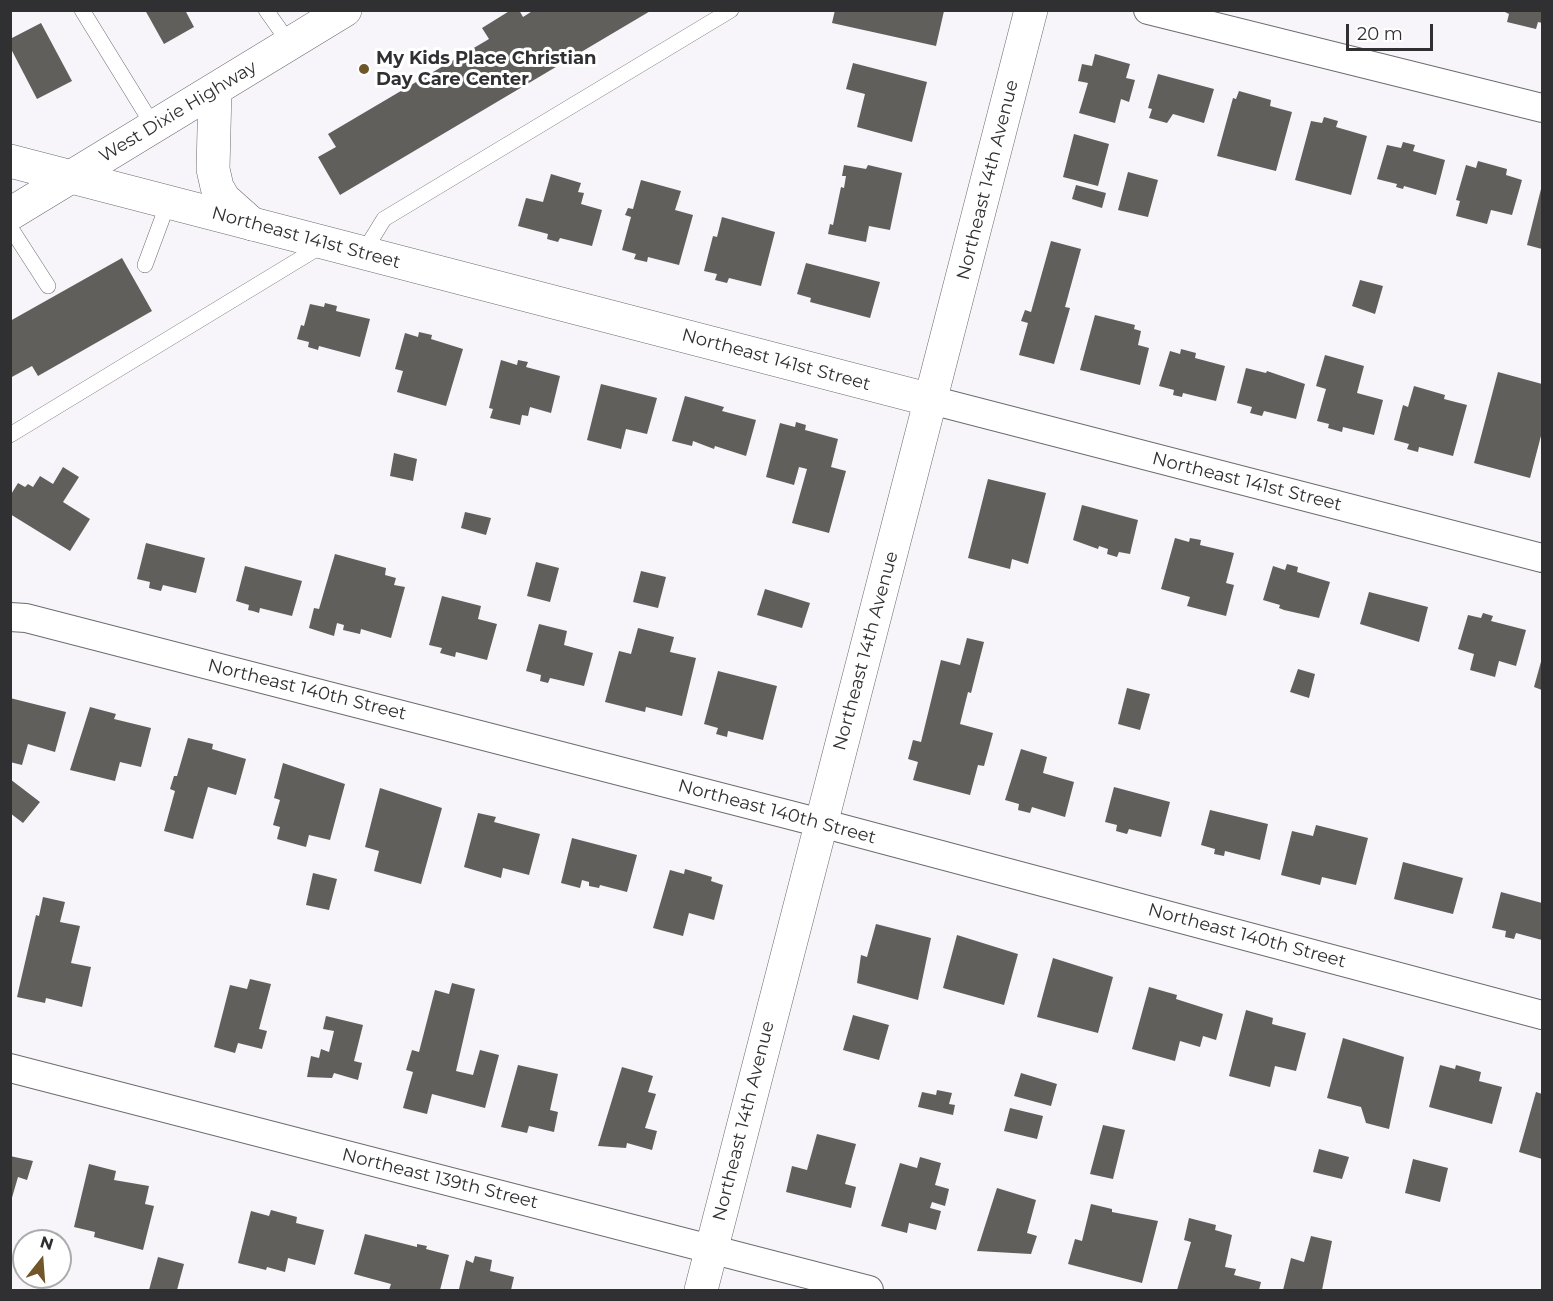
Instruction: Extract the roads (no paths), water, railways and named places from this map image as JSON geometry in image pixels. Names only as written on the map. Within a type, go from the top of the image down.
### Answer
[{"type":"street","name":"West Dixie Highway","points":[[10,214],[345,10]]},
{"type":"street","name":"Northeast 14th Avenue","points":[[701,1290],[1031,10]]},
{"type":"street","points":[[1148,10],[1542,108]]},
{"type":"street","points":[[215,90],[213,169],[217,187],[224,199],[252,224]]},
{"type":"street","name":"Northeast 141st Street","points":[[10,162],[1542,558]]},
{"type":"street","name":"Northeast 140th Street","points":[[10,617],[26,618],[821,823],[1542,1015]]},
{"type":"street","name":"Northeast 139th Street","points":[[10,1068],[869,1290]]},
{"type":"lane","points":[[82,10],[154,127]]},
{"type":"lane","points":[[266,10],[290,44]]},
{"type":"lane","points":[[363,253],[384,219],[731,10]]},
{"type":"lane","points":[[145,264],[168,202]]},
{"type":"lane","points":[[10,227],[48,286]]},
{"type":"lane","points":[[10,435],[326,244]]},
{"type":"place","name":"My Kids Place Christian Day Care Center","points":[[364,69]]}]
